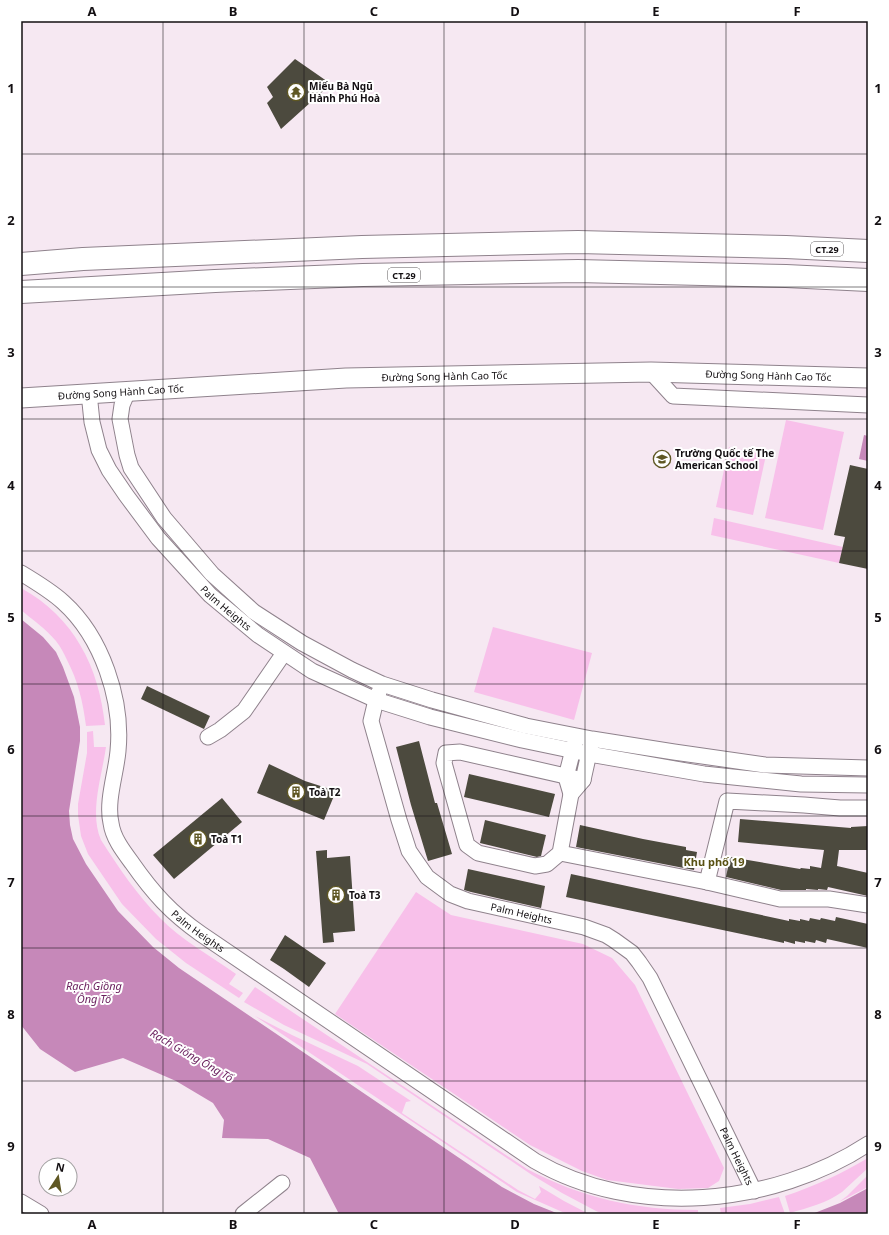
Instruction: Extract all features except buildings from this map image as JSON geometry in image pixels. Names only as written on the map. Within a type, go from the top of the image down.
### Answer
[{"type":"highway","name":"CT.29","points":[[21,264],[83,259],[370,247],[578,242],[786,247],[868,251]]},
{"type":"highway","name":"CT.29","points":[[21,292],[215,281],[363,275],[578,271],[786,276],[868,280]]},
{"type":"main road","name":"Đường Song Hành Cao Tốc","points":[[21,398],[346,378],[651,372],[868,378]]},
{"type":"street","points":[[651,372],[673,396],[868,405]]},
{"type":"street","name":"Palm Heights","points":[[128,391],[122,405],[120,420],[127,454],[131,468],[164,518],[212,574],[254,612],[302,643],[352,670],[382,684],[432,700],[526,726],[576,736],[765,765],[868,768]]},
{"type":"street","name":"Palm Heights","points":[[21,573],[64,603],[88,631],[99,651],[112,687],[119,725],[118,752],[110,813],[113,831],[121,848],[147,884],[162,902],[181,919],[528,1156],[554,1171],[597,1187],[658,1197],[706,1198],[754,1191],[650,978],[640,962],[632,953],[614,940],[595,930],[459,898],[427,877],[409,851],[399,820],[371,721],[376,700],[312,671],[258,636],[210,595],[158,538],[109,470],[99,450],[92,422],[89,394]]},
{"type":"street","points":[[208,737],[220,730],[244,711],[284,653]]},
{"type":"street","points":[[382,684],[376,700],[430,717],[572,751],[704,774],[802,784],[868,785]]},
{"type":"street","points":[[576,736],[566,777],[571,794],[560,853],[547,864],[535,866],[478,853],[467,845],[444,763],[446,753],[460,752],[566,777],[583,780]]},
{"type":"street","points":[[571,794],[583,780],[592,739]]},
{"type":"street","points":[[707,882],[727,801],[840,808],[868,808]]},
{"type":"street","points":[[560,853],[707,882],[780,899],[829,899],[868,905]]},
{"type":"street","points":[[754,1191],[806,1176],[834,1164],[868,1144]]},
{"type":"street","points":[[243,1214],[282,1183]]},
{"type":"street","points":[[21,1202],[41,1214]]},
{"type":"shaded area","points":[[786,420],[844,432],[823,530],[765,518]]},
{"type":"shaded area","points":[[729,447],[766,455],[753,515],[716,507]]},
{"type":"shaded area","points":[[714,518],[843,547],[839,563],[711,535]]},
{"type":"shaded area","points":[[21,588],[40,600],[56,613],[81,646],[97,683],[105,725],[86,726],[80,692],[71,668],[56,641],[21,610]]},
{"type":"shaded area","points":[[493,627],[592,653],[574,720],[474,692]]},
{"type":"shaded area","points":[[93,731],[94,747],[106,747],[96,806],[96,818],[101,840],[136,891],[168,926],[236,974],[229,984],[243,993],[239,998],[186,963],[156,939],[122,904],[88,854],[81,836],[78,804],[87,753],[87,732]]},
{"type":"shaded area","points":[[416,892],[451,915],[583,944],[612,958],[635,985],[724,1168],[719,1181],[708,1188],[678,1189],[607,1180],[582,1171],[530,1145],[335,1014]]},
{"type":"shaded area","points":[[255,987],[527,1169],[568,1188],[589,1195],[631,1205],[653,1208],[698,1210],[698,1214],[603,1214],[596,1211],[532,1175],[367,1064],[284,1025],[244,1002]]},
{"type":"shaded area","points":[[255,1016],[358,1066],[411,1101],[406,1102],[402,1113],[518,1190],[535,1199],[541,1192],[539,1186],[589,1214],[567,1214],[517,1192]]},
{"type":"shaded area","points":[[868,1158],[868,1168],[842,1192],[823,1202],[790,1213],[785,1196],[828,1179]]},
{"type":"shaded area","points":[[868,1175],[868,1187],[839,1202],[847,1196]]},
{"type":"shaded area","points":[[779,1197],[785,1214],[721,1214],[720,1208],[750,1204]]},
{"type":"water","points":[[864,435],[868,436],[868,461],[859,459]]},
{"type":"water","name":"Rạch Giồng Ông Tố","points":[[21,619],[43,637],[56,652],[74,697],[80,727],[80,741],[69,811],[70,825],[73,839],[86,864],[118,911],[153,947],[179,968],[502,1187],[534,1204],[559,1214],[339,1214],[310,1158],[268,1139],[222,1138],[224,1120],[213,1103],[176,1081],[123,1058],[75,1072],[40,1049],[21,1025]]},
{"type":"water","points":[[868,1188],[868,1214],[812,1214],[840,1203]]},
{"type":"place","name":"Miếu Bà Ngũ Hành Phú Hoà","points":[[296,92]]},
{"type":"place","name":"Trường Quốc tế The American School","points":[[662,459]]},
{"type":"place","name":"Toà T2","points":[[296,792]]},
{"type":"place","name":"Toà T1","points":[[198,839]]},
{"type":"place","name":"Toà T3","points":[[336,895]]},
{"type":"district","name":"Khu phố 19","points":[[714,861]]},
{"type":"water label","name":"Rạch Giống Ống Tố","points":[[192,1055]]}]
